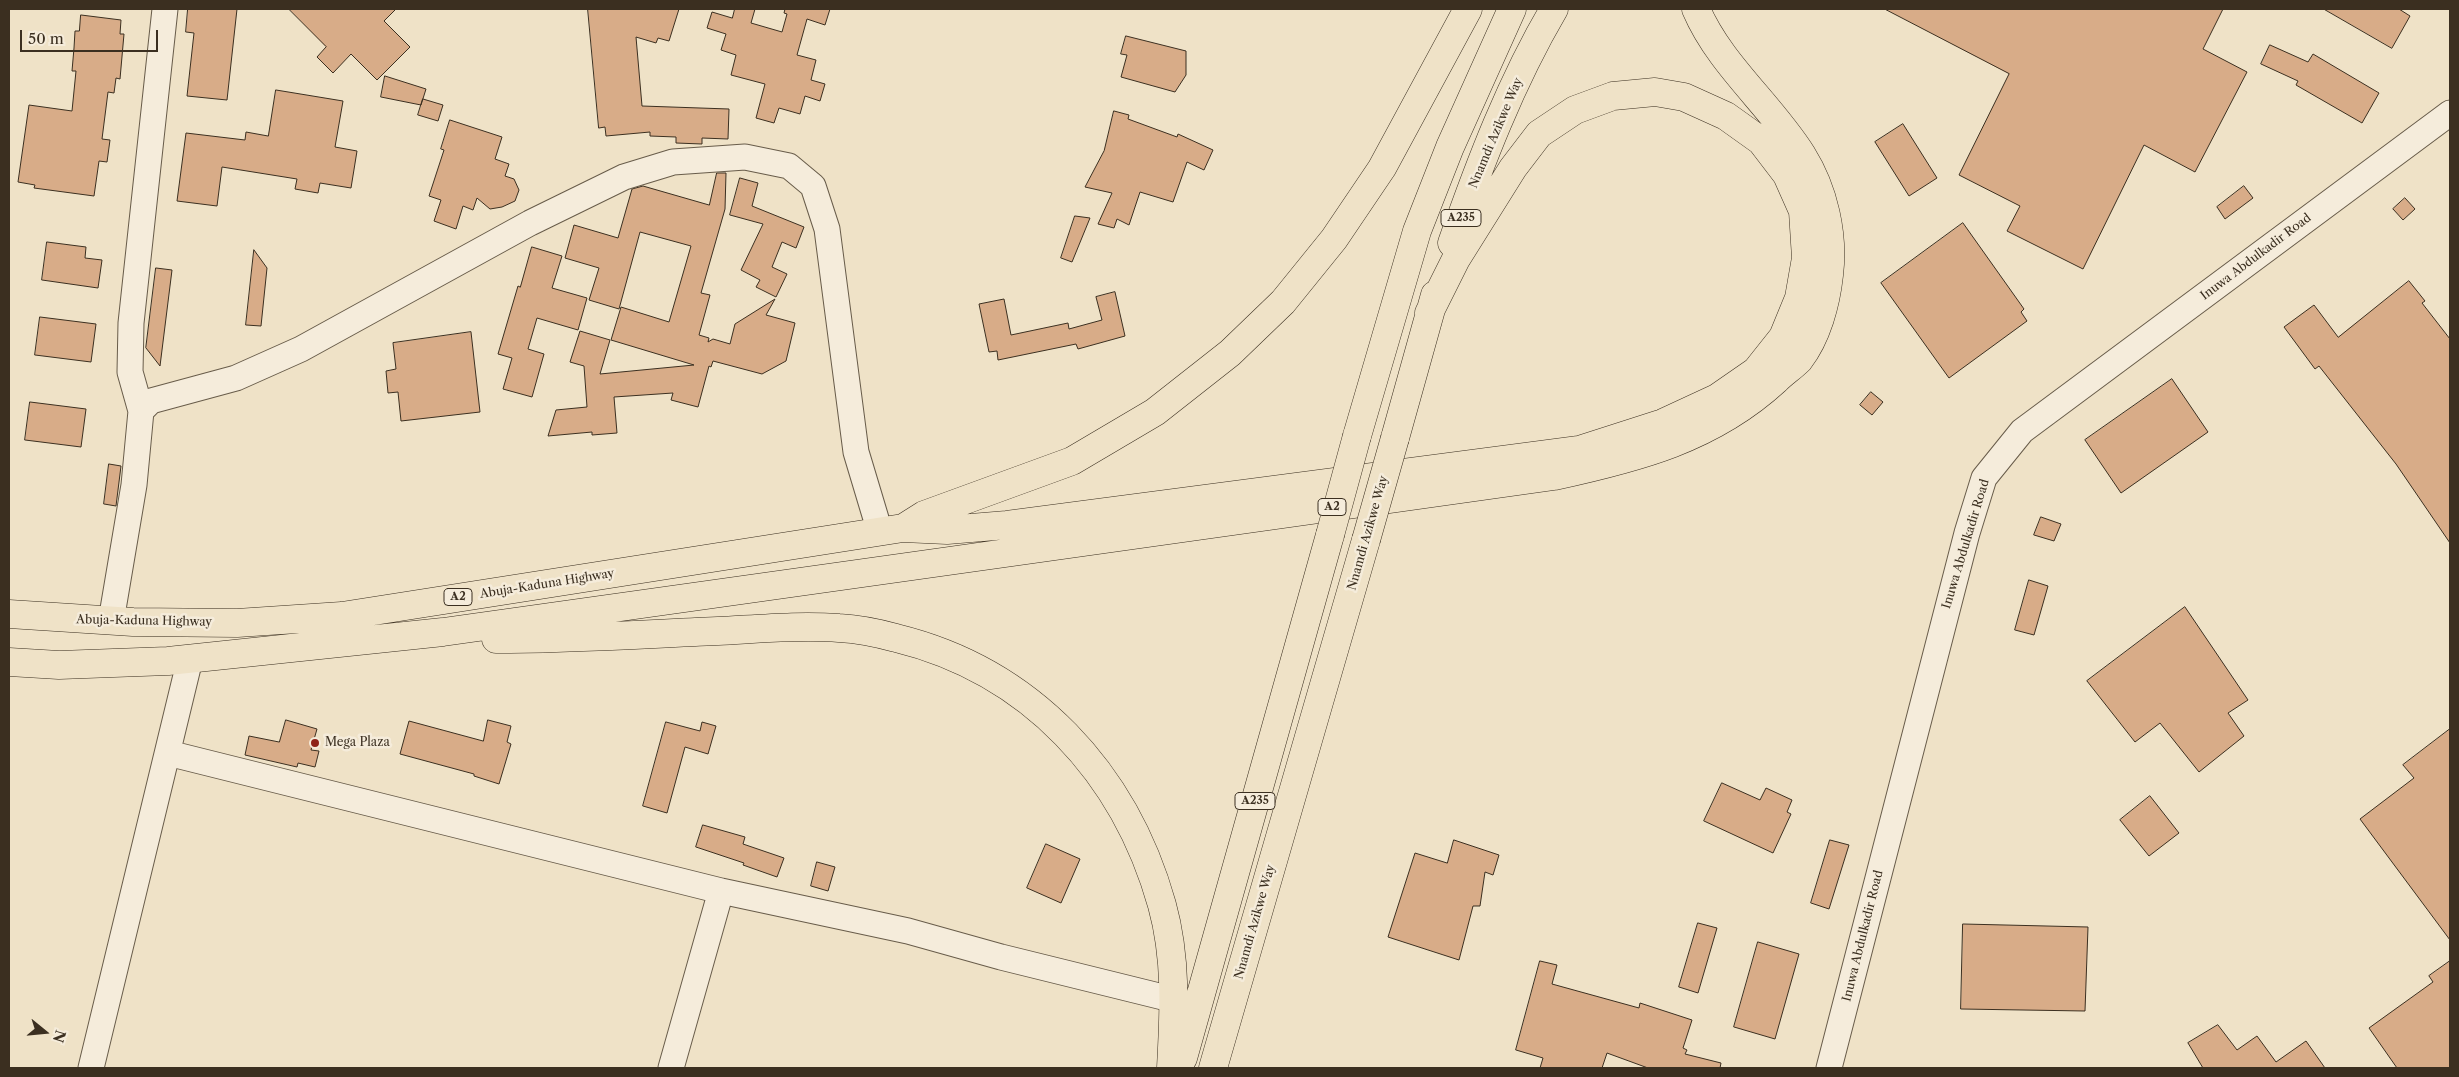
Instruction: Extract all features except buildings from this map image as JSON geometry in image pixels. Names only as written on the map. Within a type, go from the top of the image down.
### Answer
[{"type":"highway","name":"A2","points":[[892,530],[924,515],[1072,461],[1155,412],[1230,352],[1283,302],[1334,239],[1382,168],[1468,9]]},
{"type":"highway","name":"A235","points":[[1180,1068],[1357,436],[1417,231],[1450,147],[1512,9]]},
{"type":"highway","name":"Nnamdi Azikwe Way","points":[[1213,1068],[1366,540],[1429,313],[1476,175],[1508,99],[1554,9]]},
{"type":"highway","name":"A2","points":[[9,662],[59,665],[190,658],[443,632],[1554,476],[1656,451],[1694,435],[1734,414],[1799,359],[1816,329],[1827,295],[1831,256],[1827,220],[1819,190],[1803,156],[1729,62],[1696,9]]},
{"type":"highway","points":[[892,530],[947,530],[1007,525],[1569,451],[1663,423],[1717,398],[1756,371],[1783,337],[1799,298],[1806,258],[1803,211],[1787,175],[1761,141],[1726,116],[1684,98],[1655,92],[1613,96],[1575,110],[1539,134],[1513,168],[1456,259],[1429,313]]},
{"type":"highway","name":"Abuja-Kaduna Highway","points":[[9,614],[111,621],[237,623],[342,616],[892,530]]},
{"type":"highway","points":[[443,632],[485,639],[554,639],[777,628],[840,628],[919,644],[955,657],[997,677],[1059,726],[1085,755],[1134,830],[1162,907],[1172,954],[1175,1000],[1171,1068]]},
{"type":"street","points":[[111,621],[134,485],[141,411],[130,372],[131,323],[165,9]]},
{"type":"street","name":"Inuwa Abdulkadir Road","points":[[1829,1068],[1917,720],[1967,533],[1984,478],[2022,431],[2450,113]]},
{"type":"street","points":[[141,411],[151,401],[236,378],[301,349],[530,223],[624,177],[673,162],[745,157],[788,166],[813,186],[827,230],[856,452],[892,530]]},
{"type":"street","points":[[91,1068],[190,658]]},
{"type":"street","points":[[168,752],[721,891],[908,931],[1001,957],[1175,1000]]},
{"type":"street","points":[[671,1068],[721,891]]},
{"type":"place","name":"Mega Plaza","points":[[315,743]]}]
